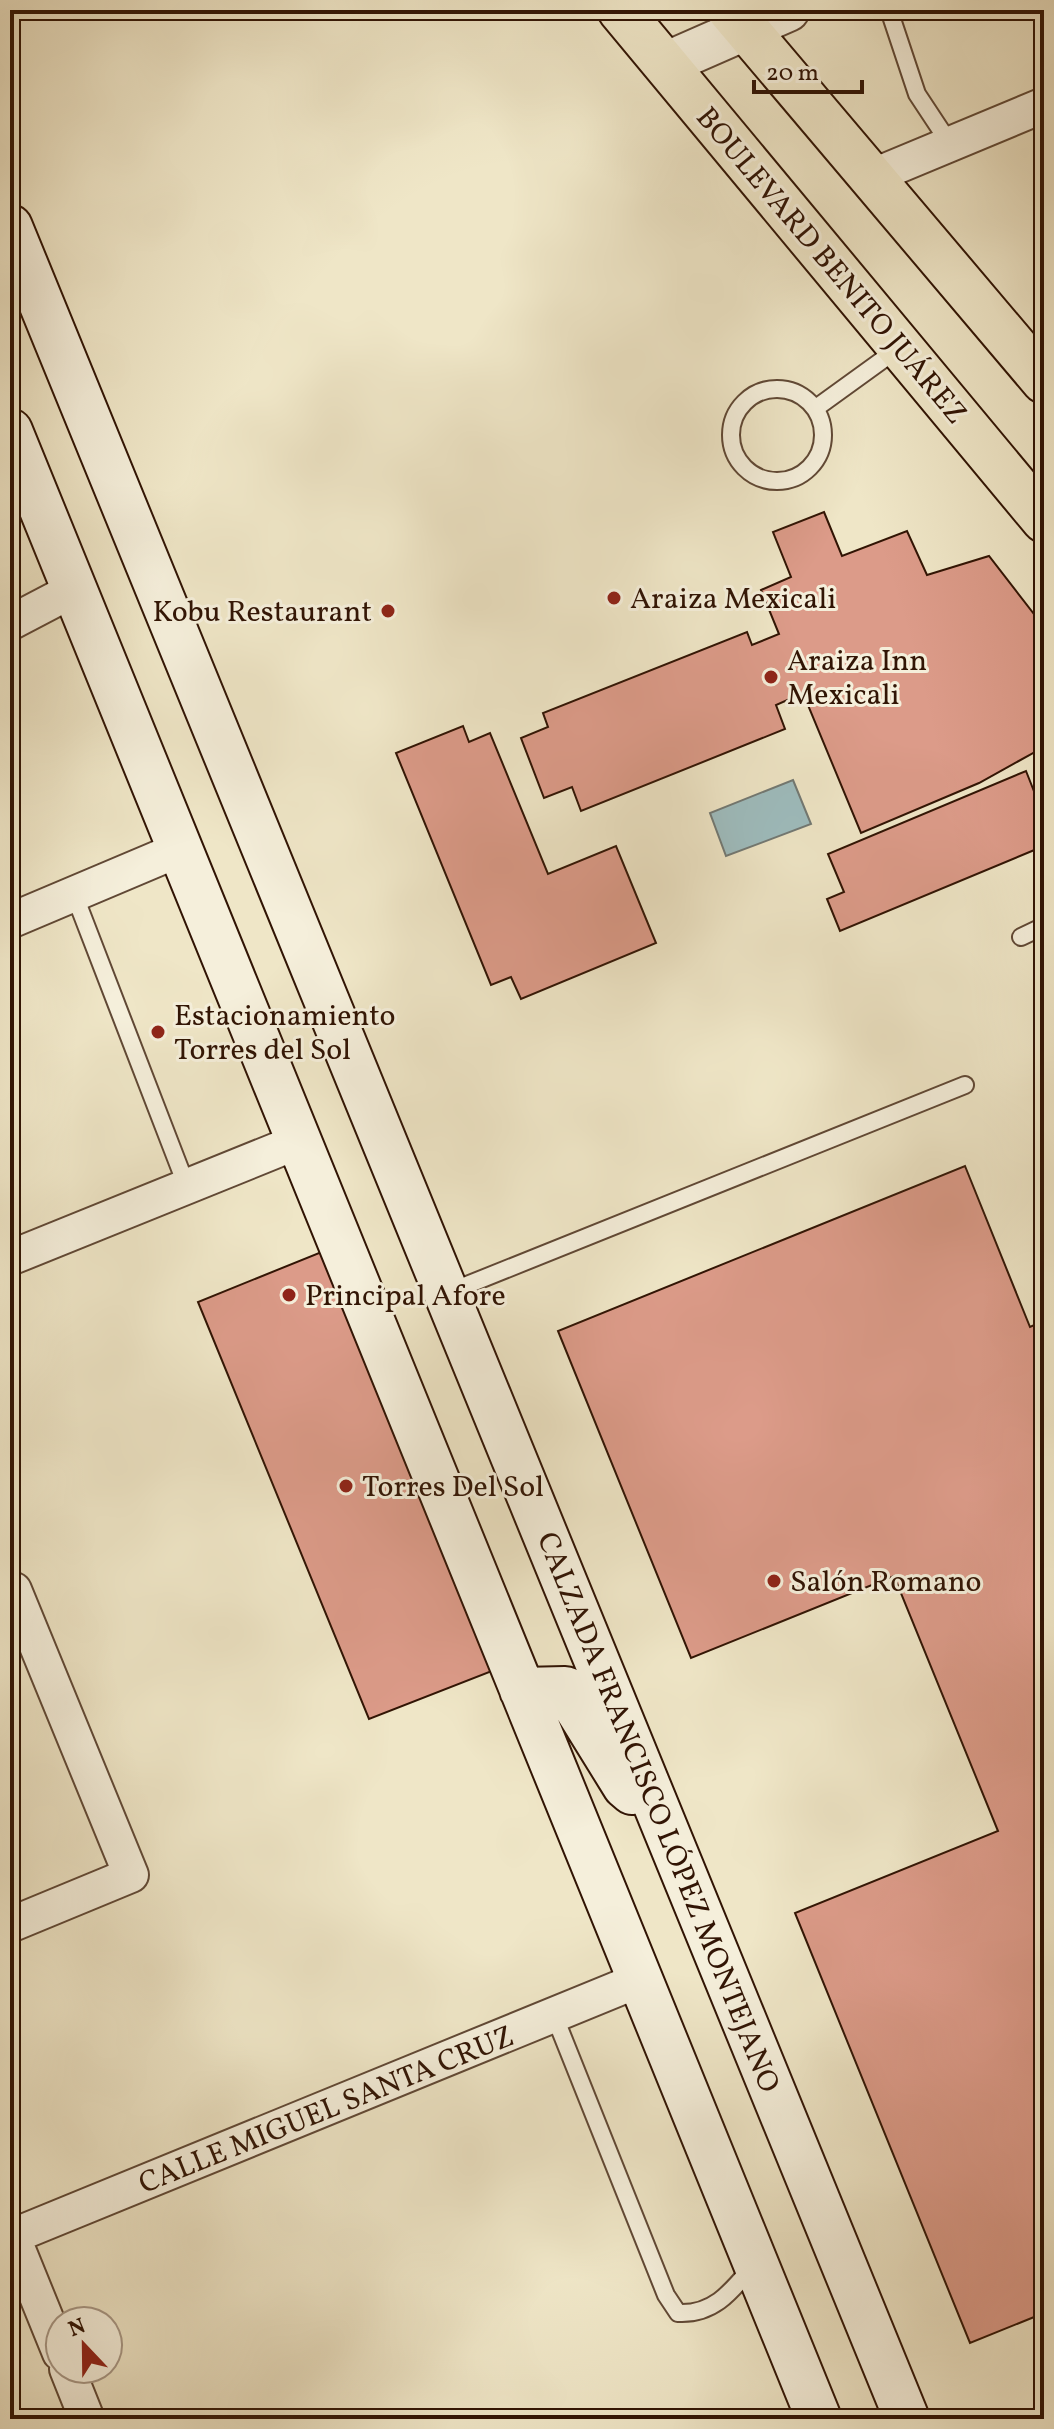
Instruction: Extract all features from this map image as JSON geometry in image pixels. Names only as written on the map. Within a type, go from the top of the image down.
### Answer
[{"type":"main road","name":"BOULEVARD BENITO JUÁREZ","points":[[620,10],[1044,520]]},
{"type":"main road","points":[[738,19],[1041,373]]},
{"type":"main road","name":"CALZADA FRANCISCO LÓPEZ MONTEJANO","points":[[10,227],[22,294],[447,1293],[907,2419]]},
{"type":"main road","points":[[10,431],[819,2419]]},
{"type":"main road","points":[[522,1690],[565,1689],[625,1786],[660,1812]]},
{"type":"main road","points":[[782,2329],[806,2344],[848,2419]]},
{"type":"street","points":[[665,64],[738,19],[788,10]]},
{"type":"street","points":[[871,177],[1044,105]]},
{"type":"street","points":[[10,623],[73,590]]},
{"type":"street","points":[[10,921],[178,850]]},
{"type":"street","points":[[10,1258],[297,1142]]},
{"type":"street","points":[[10,1925],[131,1875],[14,1590]]},
{"type":"street","name":"CALLE MIGUEL SANTA CRUZ","points":[[11,2233],[639,1980]]},
{"type":"street","points":[[11,2233],[44,2314]]},
{"type":"street","points":[[73,2385],[87,2419]]},
{"type":"lane","points":[[889,10],[917,94],[950,144]]},
{"type":"lane","points":[[816,408],[900,347]]},
{"type":"lane","points":[[777,388],[798,393],[816,408],[824,428],[822,451],[809,469],[789,480],[767,481],[747,471],[734,452],[731,430],[738,409],[755,394],[777,388]]},
{"type":"lane","points":[[74,894],[187,1187]]},
{"type":"lane","points":[[1021,937],[1044,926]]},
{"type":"lane","points":[[447,1293],[965,1085]]},
{"type":"lane","points":[[554,2015],[666,2295],[678,2313],[708,2310],[731,2292],[756,2263]]},
{"type":"water","points":[[793,780],[811,824],[726,856],[710,813]]},
{"type":"building","points":[[824,512],[842,556],[907,531],[927,575],[989,556],[1044,627],[1044,747],[979,783],[861,833],[803,693],[776,705],[785,729],[581,811],[572,787],[544,798],[521,738],[548,727],[543,713],[747,632],[752,645],[779,634],[761,590],[791,577],[773,532]]},
{"type":"building","points":[[463,726],[469,742],[490,733],[548,874],[616,846],[656,943],[521,999],[511,977],[491,985],[396,753]]},
{"type":"building","points":[[1026,771],[1041,809],[1044,807],[1044,846],[840,931],[827,899],[844,892],[828,854]]},
{"type":"building","points":[[965,1166],[1030,1327],[1041,1322],[1044,1330],[1044,2313],[970,2343],[795,1913],[998,1831],[894,1576],[691,1658],[558,1331]]},
{"type":"building","name":"Torres Del Sol","points":[[324,1251],[492,1671],[369,1719],[198,1302]]},
{"type":"place","name":"Araiza Mexicali","points":[[614,598]]},
{"type":"place","name":"Kobu Restaurant","points":[[388,611]]},
{"type":"place","name":"Araiza Inn Mexicali","points":[[771,677]]},
{"type":"place","name":"Estacionamiento Torres del Sol","points":[[158,1032]]},
{"type":"place","name":"Principal Afore","points":[[289,1295]]},
{"type":"place","name":"Torres Del Sol","points":[[346,1486]]},
{"type":"place","name":"Salón Romano","points":[[774,1581]]}]
